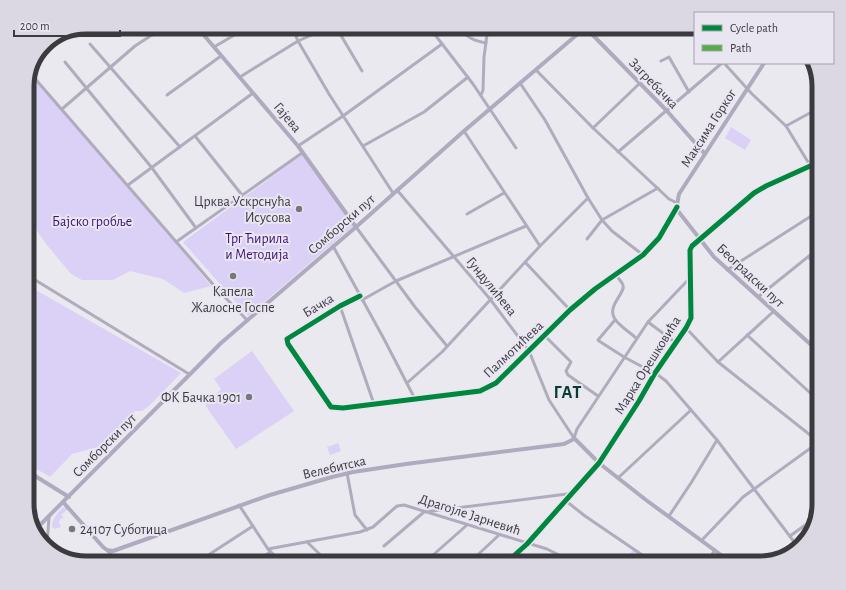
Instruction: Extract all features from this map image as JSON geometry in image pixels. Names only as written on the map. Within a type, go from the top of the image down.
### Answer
[{"type":"main road","name":"Гајева","points":[[203,34],[298,146],[356,227]]},
{"type":"main road","name":"Сомборски пут","points":[[39,526],[189,374],[247,320],[577,34]]},
{"type":"main road","name":"Загребачка","points":[[592,34],[667,111],[705,154]]},
{"type":"main road","name":"Максима Горког","points":[[677,205],[680,194],[763,64]]},
{"type":"main road","name":"Београдски пут","points":[[677,205],[681,216],[699,239],[727,270],[812,345]]},
{"type":"main road","name":"Гундулићева","points":[[574,438],[599,463],[723,556]]},
{"type":"main road","name":"Велебитска","points":[[107,550],[113,551],[239,505],[347,473],[564,444],[574,438]]},
{"type":"main road","points":[[34,475],[69,497]]},
{"type":"main road","points":[[63,502],[107,550]]},
{"type":"street","points":[[214,47],[236,34]]},
{"type":"street","points":[[295,34],[343,116],[393,193]]},
{"type":"street","points":[[240,77],[298,41],[314,34]]},
{"type":"street","points":[[340,34],[362,71]]},
{"type":"street","points":[[434,34],[481,95],[516,148]]},
{"type":"street","points":[[464,34],[473,40],[486,43]]},
{"type":"street","points":[[481,95],[483,90],[484,57],[487,34]]},
{"type":"street","points":[[62,109],[135,46],[152,35]]},
{"type":"street","points":[[90,44],[180,147]]},
{"type":"street","points":[[298,146],[343,116],[442,44]]},
{"type":"street","points":[[167,95],[221,56]]},
{"type":"street","points":[[661,61],[668,57],[689,92]]},
{"type":"street","points":[[65,62],[152,168],[196,228]]},
{"type":"street","points":[[618,152],[722,64]]},
{"type":"street","points":[[724,64],[786,126],[811,166]]},
{"type":"street","points":[[536,70],[618,152],[677,205]]},
{"type":"street","points":[[362,146],[424,112],[468,77]]},
{"type":"street","points":[[35,78],[217,289],[247,320]]},
{"type":"street","points":[[520,83],[545,120],[588,198],[602,220],[612,231],[643,255]]},
{"type":"street","points":[[593,128],[640,84]]},
{"type":"street","points":[[128,185],[253,93]]},
{"type":"street","points":[[786,126],[812,112]]},
{"type":"street","points":[[464,131],[540,246]]},
{"type":"street","points":[[195,136],[242,195]]},
{"type":"street","points":[[176,242],[302,152]]},
{"type":"street","name":"Марка Орешковића","points":[[514,556],[566,502],[599,463],[639,401],[654,373],[686,328],[691,318],[690,250],[692,246],[754,193],[811,166]]},
{"type":"street","points":[[587,239],[602,220],[658,188]]},
{"type":"street","name":"Гундулићева","points":[[397,190],[490,299],[529,351],[549,400],[574,438]]},
{"type":"street","points":[[467,214],[504,193]]},
{"type":"street","points":[[407,383],[434,360],[540,246],[588,198]]},
{"type":"street","name":"Палмотићева","points":[[290,336],[287,339],[288,344],[331,407],[343,408],[466,393],[489,388],[595,288],[643,255],[659,238],[677,205]]},
{"type":"street","points":[[727,270],[812,216]]},
{"type":"street","points":[[362,300],[396,281],[526,226]]},
{"type":"street","points":[[356,227],[447,346]]},
{"type":"street","points":[[333,246],[415,399]]},
{"type":"street","points":[[758,297],[812,254]]},
{"type":"street","points":[[808,257],[812,261]]},
{"type":"street","points":[[525,262],[570,310]]},
{"type":"street","points":[[616,275],[624,286],[615,302],[613,316],[615,320],[636,338]]},
{"type":"street","points":[[34,279],[189,374]]},
{"type":"street","points":[[574,438],[577,429],[636,338],[648,322],[687,281],[691,280]]},
{"type":"street","name":"Бачка","points":[[290,336],[340,306],[360,296]]},
{"type":"street","points":[[340,306],[374,404]]},
{"type":"street","points":[[718,362],[774,311]]},
{"type":"street","points":[[615,320],[598,340],[666,381],[717,440],[795,542]]},
{"type":"street","points":[[648,322],[676,343]]},
{"type":"street","points":[[686,328],[718,362],[812,436]]},
{"type":"street","points":[[747,335],[812,395]]},
{"type":"street","points":[[545,336],[571,362],[566,370],[568,375],[598,396]]},
{"type":"street","points":[[618,478],[692,410]]},
{"type":"street","points":[[669,516],[717,440]]},
{"type":"street","points":[[702,540],[743,497],[812,447]]},
{"type":"street","points":[[347,473],[355,516],[367,530]]},
{"type":"street","points":[[384,546],[424,512],[560,494],[572,495]]},
{"type":"street","points":[[566,502],[644,556]]},
{"type":"street","points":[[239,505],[269,551],[274,556]]},
{"type":"street","name":"Драгојле Јарневић","points":[[269,551],[367,530],[401,505],[547,549],[561,556]]},
{"type":"street","points":[[439,516],[438,513],[440,510]]},
{"type":"street","points":[[48,539],[49,517]]},
{"type":"street","points":[[790,536],[808,523]]},
{"type":"street","points":[[432,556],[467,525]]},
{"type":"street","points":[[207,556],[253,526]]},
{"type":"street","points":[[476,556],[499,535]]},
{"type":"street","points":[[307,542],[322,556]]},
{"type":"street","points":[[107,550],[112,556]]},
{"type":"street","points":[[711,556],[715,550]]},
{"type":"street","points":[[112,556],[113,551]]},
{"type":"street","points":[[263,556],[269,551]]},
{"type":"green space","name":"Бајско гробље","points":[[35,79],[148,208],[211,286],[184,293],[163,279],[130,271],[113,280],[82,280],[71,274],[34,227]]},
{"type":"green space","points":[[731,127],[751,140],[745,150],[725,138]]},
{"type":"green space","name":"Трг Ћирила и Методија","points":[[303,154],[353,226],[248,316],[183,242]]},
{"type":"green space","points":[[34,289],[181,373],[150,405],[142,411],[135,411],[105,445],[72,454],[50,477],[34,467]]},
{"type":"green space","name":"ФК Бачка 1901","points":[[252,351],[294,411],[236,449],[205,405],[221,389],[214,379]]},
{"type":"green space","points":[[338,443],[341,451],[330,455],[327,447]]},
{"type":"green space","points":[[64,507],[68,509],[61,515],[63,517],[60,519],[59,523],[61,527],[55,529],[52,527],[53,521]]},
{"type":"green space","points":[[633,550],[642,556],[628,556]]},
{"type":"cycle path","points":[[514,556],[527,544],[599,463],[639,401],[655,373],[686,328],[691,318],[690,250],[692,246],[754,193],[812,165]]},
{"type":"cycle path","points":[[360,296],[340,306],[287,339],[288,344],[331,407],[343,408],[480,391],[496,383],[570,310],[595,289],[643,255],[659,238],[677,207]]},
{"type":"place","name":"Црква Ускрснућа Исусова","points":[[299,209]]},
{"type":"place","name":"Капела Жалосне Госпе","points":[[233,276]]},
{"type":"place","name":"ФК Бачка 1901","points":[[249,397]]},
{"type":"place","name":"24107 Суботица","points":[[72,529]]},
{"type":"district","name":"ГАТ","points":[[568,392]]}]
